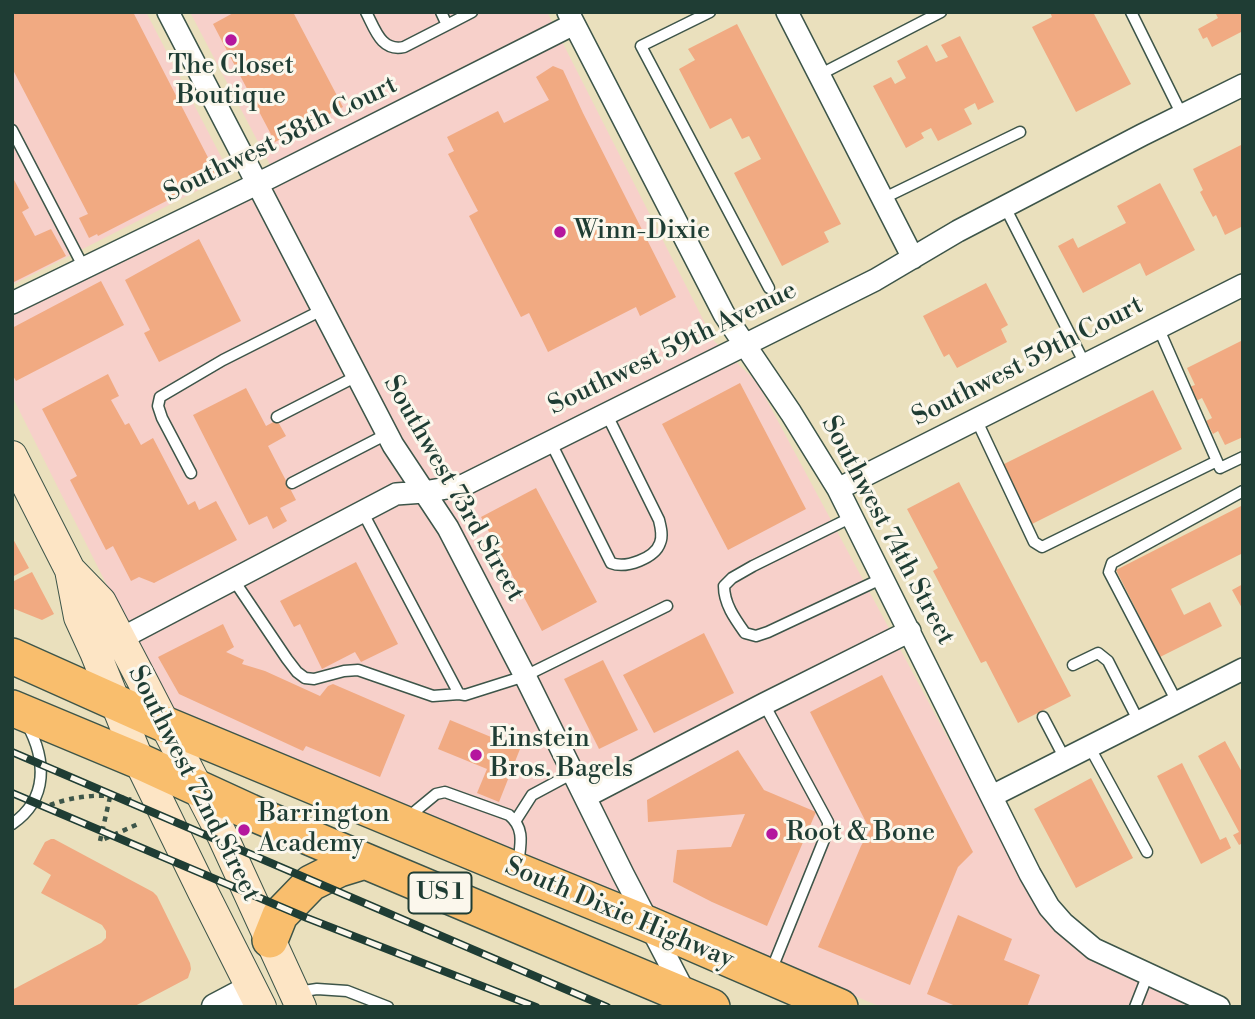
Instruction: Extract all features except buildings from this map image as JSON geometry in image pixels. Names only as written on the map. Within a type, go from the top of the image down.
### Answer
[{"type":"highway","name":"South Dixie Highway","points":[[12,656],[164,724],[648,923],[840,1007]]},
{"type":"highway","name":"South Dixie Highway","points":[[17,710],[365,861],[699,1001]]},
{"type":"highway","points":[[270,940],[280,915],[312,883],[339,869],[365,861]]},
{"type":"main road","name":"Southwest 72nd Street","points":[[12,456],[70,570],[79,617],[139,761],[256,998]]},
{"type":"main road","name":"Southwest 72nd Street","points":[[70,570],[101,602],[223,837],[296,1002]]},
{"type":"main road","points":[[256,998],[268,986],[296,1002]]},
{"type":"street","name":"Southwest 73rd Street","points":[[168,12],[387,434],[448,528],[648,923],[699,1001]]},
{"type":"street","points":[[787,12],[913,258]]},
{"type":"street","name":"Southwest 58th Court","points":[[12,303],[257,184],[571,18]]},
{"type":"street","name":"Southwest 74th Street","points":[[571,18],[724,314],[806,436],[838,489],[1039,891],[1063,923],[1094,949],[1148,974],[1194,1001],[1219,1007]]},
{"type":"street","name":"Southwest 59th Avenue","points":[[120,639],[397,494],[464,485],[875,280],[1005,207],[1243,85]]},
{"type":"street","name":"Southwest 59th Court","points":[[838,489],[1243,285]]},
{"type":"street","points":[[585,797],[910,631]]},
{"type":"street","points":[[992,796],[1243,669]]},
{"type":"street","points":[[215,1007],[256,998]]},
{"type":"lane","points":[[366,12],[382,41],[398,48],[472,12]]},
{"type":"lane","points":[[441,12],[447,25]]},
{"type":"lane","points":[[710,12],[641,46],[769,288]]},
{"type":"lane","points":[[819,75],[941,12]]},
{"type":"lane","points":[[1131,12],[1182,115]]},
{"type":"lane","points":[[12,130],[84,268]]},
{"type":"lane","points":[[882,199],[1020,132]]},
{"type":"lane","points":[[1005,207],[1085,364]]},
{"type":"lane","points":[[191,474],[162,418],[158,406],[160,397],[223,360],[322,310]]},
{"type":"lane","points":[[1158,327],[1220,468],[1243,457]]},
{"type":"lane","points":[[277,416],[357,376]]},
{"type":"lane","points":[[550,442],[611,564],[617,566],[648,556],[660,544],[662,532],[659,520],[606,413]]},
{"type":"lane","points":[[976,419],[1034,542],[1042,547],[1217,461]]},
{"type":"lane","points":[[292,483],[387,434]]},
{"type":"lane","points":[[1177,702],[1109,572],[1112,563],[1243,491]]},
{"type":"lane","points":[[362,512],[459,694]]},
{"type":"lane","points":[[852,517],[732,578],[724,586],[728,607],[746,634],[757,636],[883,578]]},
{"type":"lane","points":[[233,579],[296,672],[305,678],[314,679],[358,670],[433,695],[465,695],[525,676],[667,606]]},
{"type":"lane","points":[[1073,665],[1098,653],[1108,662],[1139,722]]},
{"type":"lane","points":[[764,704],[828,822],[828,830],[769,977]]},
{"type":"lane","points":[[12,824],[37,798],[42,769],[36,741],[17,710]]},
{"type":"lane","points":[[1043,717],[1065,759]]},
{"type":"lane","points":[[1089,746],[1147,852]]},
{"type":"lane","points":[[516,820],[532,795],[573,773]]},
{"type":"lane","points":[[402,823],[436,794],[445,792],[509,815],[516,820],[522,833],[518,871]]},
{"type":"lane","points":[[1135,1007],[1148,974]]},
{"type":"lane","points":[[296,1002],[317,989],[347,990],[388,1007]]},
{"type":"path","points":[[48,806],[91,796],[129,800]]},
{"type":"path","points":[[110,797],[100,841],[138,824]]},
{"type":"shaded area","points":[[12,12],[146,12],[230,174],[12,285]]},
{"type":"shaded area","points":[[190,12],[547,12],[714,341],[757,382],[1041,912],[1200,1007],[881,1007],[167,705],[12,396],[12,314],[280,184]]},
{"type":"railway","points":[[12,752],[607,1007]]},
{"type":"railway","points":[[12,793],[307,918],[536,1007]]},
{"type":"place","name":"The Closet Boutique","points":[[231,40]]},
{"type":"place","name":"Winn-Dixie","points":[[560,232]]},
{"type":"place","name":"Einstein Bros. Bagels","points":[[476,755]]},
{"type":"place","name":"Barrington Academy","points":[[244,830]]},
{"type":"place","name":"Root & Bone","points":[[772,834]]}]
